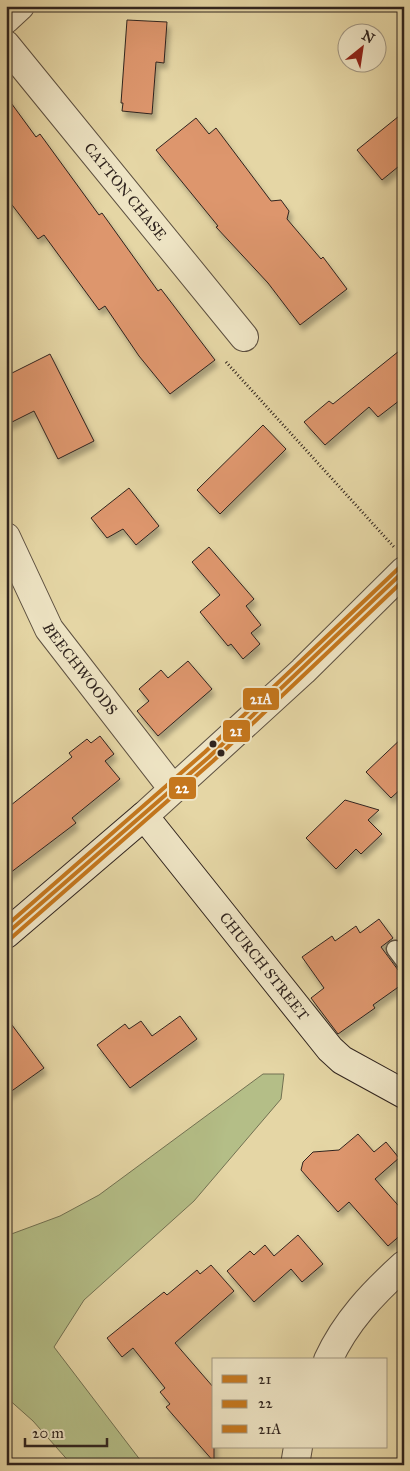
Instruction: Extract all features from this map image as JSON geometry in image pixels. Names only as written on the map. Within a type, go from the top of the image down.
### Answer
[{"type":"street","points":[[6,19],[20,6]]},
{"type":"street","name":"CATTON CHASE","points":[[6,45],[244,336]]},
{"type":"street","name":"BEECHWOODS","points":[[6,537],[49,629],[173,789]]},
{"type":"street","points":[[6,934],[144,816],[303,671],[402,562]]},
{"type":"street","name":"CHURCH STREET","points":[[144,816],[330,1049],[342,1060],[404,1094]]},
{"type":"street","points":[[329,1358],[353,1317],[374,1292],[404,1265]]},
{"type":"street","points":[[295,1465],[298,1448]]},
{"type":"path","points":[[226,362],[402,562]]},
{"type":"green space","points":[[263,1074],[284,1074],[281,1099],[194,1201],[84,1300],[54,1347],[144,1465],[72,1465],[33,1421],[6,1397],[6,1236],[60,1216],[99,1195]]},
{"type":"building","points":[[127,20],[167,22],[164,63],[156,62],[152,114],[122,111]]},
{"type":"building","points":[[6,96],[36,137],[40,134],[99,215],[102,213],[158,291],[161,289],[215,360],[170,394],[139,356],[105,306],[99,310],[44,235],[38,239],[6,197]]},
{"type":"building","points":[[404,112],[404,162],[382,180],[357,150]]},
{"type":"building","points":[[196,118],[209,134],[216,128],[271,201],[281,200],[289,211],[287,219],[321,259],[323,257],[347,289],[300,325],[268,283],[216,227],[218,226],[156,150]]},
{"type":"building","points":[[404,347],[404,397],[378,417],[369,407],[325,445],[304,422],[329,401],[333,404]]},
{"type":"building","points":[[50,354],[94,441],[58,459],[34,411],[6,425],[6,376]]},
{"type":"building","points":[[263,425],[286,449],[220,514],[197,490]]},
{"type":"building","points":[[129,488],[159,526],[136,545],[123,529],[107,538],[91,518]]},
{"type":"building","points":[[209,547],[254,599],[246,606],[261,625],[251,633],[260,644],[243,659],[231,644],[228,646],[200,612],[220,595],[192,562]]},
{"type":"building","points":[[188,661],[212,689],[158,736],[137,711],[149,701],[139,689],[161,670],[168,678]]},
{"type":"building","points":[[100,736],[114,754],[105,761],[120,779],[72,818],[76,823],[6,876],[6,809],[72,757],[69,753],[87,739],[91,743]]},
{"type":"building","points":[[404,736],[404,786],[391,798],[366,772]]},
{"type":"building","points":[[345,800],[379,810],[368,820],[382,834],[361,854],[356,849],[336,869],[306,838]]},
{"type":"building","points":[[379,919],[393,938],[381,947],[404,978],[404,983],[373,1005],[375,1008],[338,1034],[311,998],[324,988],[302,957],[332,936],[335,941],[356,926],[360,933]]},
{"type":"building","points":[[180,1016],[197,1039],[130,1088],[97,1045],[125,1024],[129,1029],[141,1021],[152,1036]]},
{"type":"building","points":[[6,1017],[44,1068],[6,1095]]},
{"type":"building","points":[[358,1134],[374,1152],[386,1142],[399,1158],[375,1179],[404,1212],[404,1232],[388,1246],[349,1202],[338,1212],[301,1170],[303,1162],[313,1152],[339,1150]]},
{"type":"building","points":[[298,1235],[323,1264],[302,1282],[291,1269],[254,1302],[227,1271],[250,1251],[254,1255],[265,1245],[274,1256]]},
{"type":"building","points":[[211,1265],[234,1291],[175,1343],[212,1386],[212,1448],[214,1448],[214,1462],[166,1407],[170,1404],[160,1392],[165,1388],[133,1348],[122,1357],[107,1338],[164,1292],[167,1295],[197,1270],[200,1274]]},
{"type":"transit line","name":"21A","points":[[6,926],[205,752],[400,567]]},
{"type":"transit line","name":"21","points":[[6,934],[209,757],[404,571]]},
{"type":"transit line","name":"22","points":[[10,939],[213,761],[404,580]]}]
